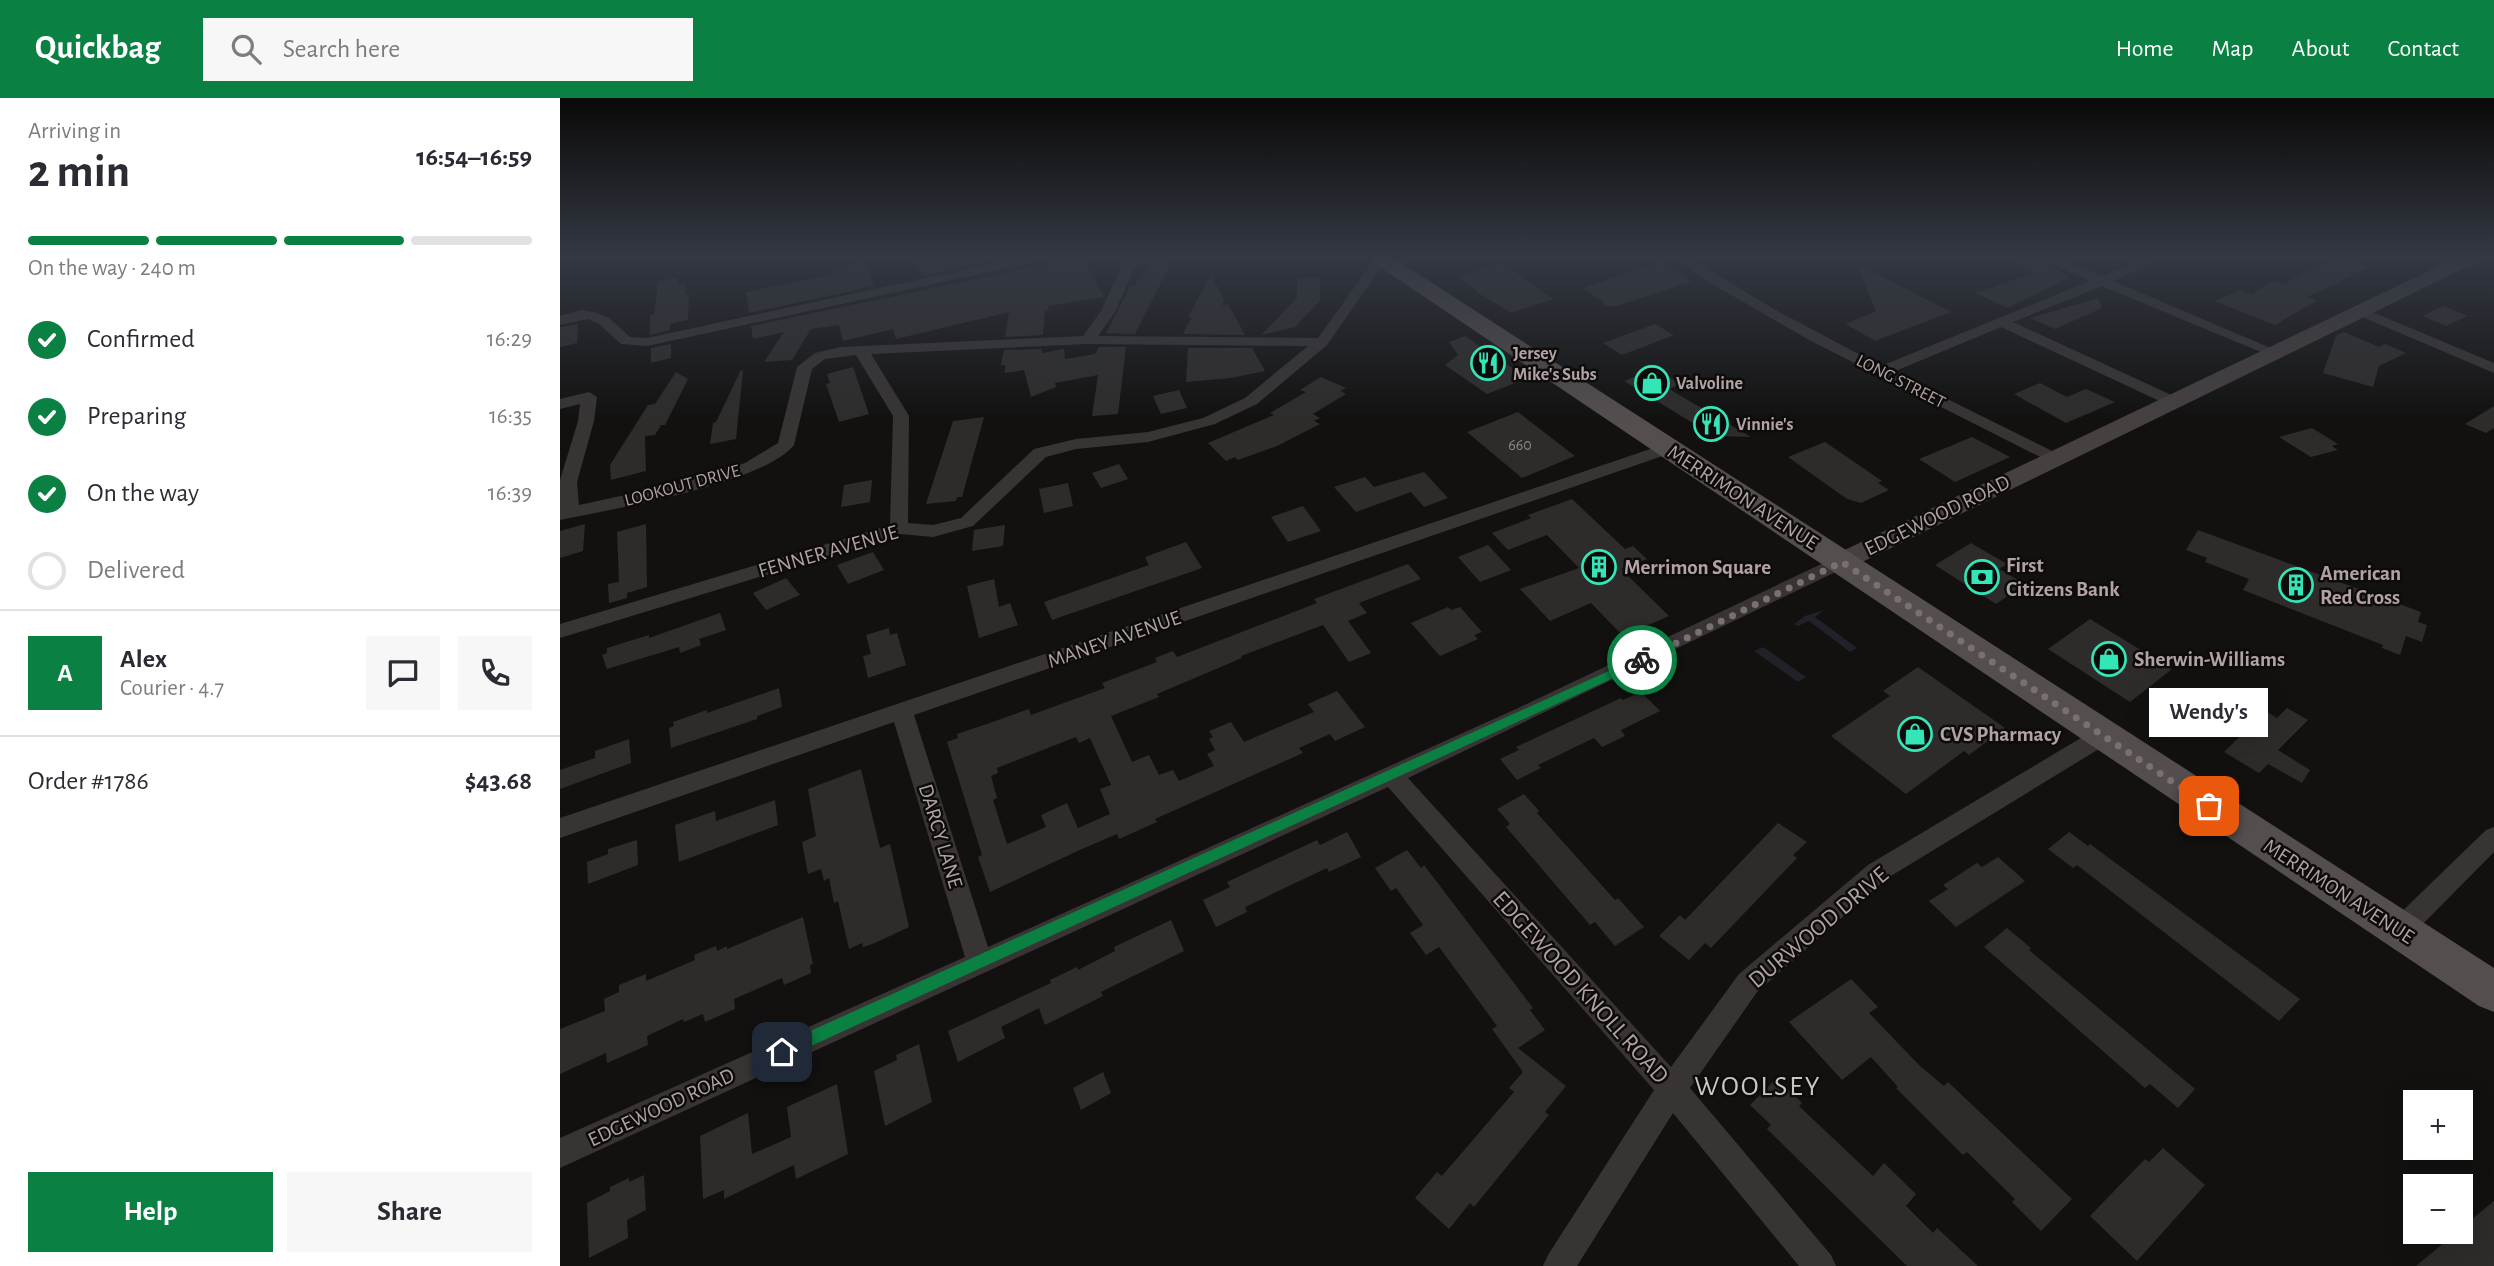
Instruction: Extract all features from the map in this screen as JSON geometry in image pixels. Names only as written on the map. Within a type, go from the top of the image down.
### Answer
[{"type":"main road","name":"MERRIMON AVENUE","points":[[1460,312],[2494,992]]},
{"type":"street","points":[[560,321],[592,313],[602,317],[626,341],[648,342],[789,312]]},
{"type":"street","points":[[1087,340],[1108,312]]},
{"type":"street","name":"FENNER AVENUE","points":[[560,631],[899,528],[933,531],[967,522],[1040,453],[1076,444],[1148,437],[1209,421],[1251,401],[1322,342],[1343,312]]},
{"type":"street","name":"LONG STREET","points":[[1772,312],[1881,371],[2054,459]]},
{"type":"street","points":[[1881,371],[2027,312]]},
{"type":"street","points":[[2178,312],[2273,352]]},
{"type":"street","name":"EDGEWOOD ROAD","points":[[560,1153],[1641,661],[1984,490],[2054,459],[2355,312]]},
{"type":"street","points":[[2362,312],[2494,368]]},
{"type":"street","points":[[2001,322],[2172,401]]},
{"type":"street","name":"LOOKOUT DRIVE","points":[[565,514],[685,487],[751,467],[786,444],[805,367],[820,356],[862,350],[1087,340],[1322,342]]},
{"type":"street","points":[[862,350],[901,416],[899,528]]},
{"type":"street","points":[[560,404],[589,397],[586,421],[568,482],[565,514]]},
{"type":"street","name":"MANEY AVENUE","points":[[560,828],[1668,448]]},
{"type":"street","name":"DARCY LANE","points":[[902,711],[979,961]]},
{"type":"street","name":"DURWOOD DRIVE","points":[[1559,1266],[1672,1089],[1748,983],[1877,872],[2104,735]]},
{"type":"street","name":"EDGEWOOD KNOLL ROAD","points":[[1392,776],[1672,1089],[1820,1266]]},
{"type":"street","points":[[2399,931],[2494,837]]},
{"type":"shaded area","points":[[1824,610],[1815,617],[1857,648],[1850,652],[1809,621],[1798,626],[1794,624],[1805,616]]},
{"type":"shaded area","points":[[1763,647],[1806,677],[1798,682],[1754,651]]},
{"type":"building","points":[[654,312],[688,312],[688,320],[670,324],[670,330],[650,335],[650,315],[654,315]]},
{"type":"building","points":[[821,312],[1045,312],[1043,335],[1005,337],[1009,312],[896,339],[893,329],[843,341],[839,325],[811,329],[792,360],[764,362],[784,332],[753,339],[751,326]]},
{"type":"building","points":[[1117,312],[1146,312],[1135,334],[1106,333]]},
{"type":"building","points":[[1191,312],[1232,312],[1245,335],[1183,334],[1192,317],[1188,317]]},
{"type":"building","points":[[1284,312],[1309,312],[1295,327],[1261,335]]},
{"type":"building","points":[[1875,312],[1951,312],[1875,341],[1846,324]]},
{"type":"building","points":[[2052,312],[2094,312],[2055,329],[2030,318]]},
{"type":"building","points":[[2241,312],[2298,312],[2275,325]]},
{"type":"building","points":[[2431,312],[2457,312],[2468,316],[2446,326],[2422,316]]},
{"type":"building","points":[[578,324],[577,343],[560,347],[560,327]]},
{"type":"building","points":[[1655,324],[1674,335],[1622,355],[1603,343]]},
{"type":"building","points":[[2344,332],[2379,347],[2385,344],[2406,353],[2379,366],[2373,387],[2323,373],[2336,336]]},
{"type":"building","points":[[1465,336],[1527,378],[1487,394],[1445,365],[1458,355],[1449,342]]},
{"type":"building","points":[[671,344],[671,358],[651,363],[651,348]]},
{"type":"building","points":[[1099,347],[1126,347],[1118,414],[1092,416],[1098,375],[1055,383],[1056,387],[1031,397],[1024,370],[1005,373],[1005,365],[1001,365],[1004,350],[1042,349],[1042,353],[1064,349],[1065,359],[1095,354]]},
{"type":"building","points":[[1188,348],[1252,348],[1265,371],[1231,378],[1186,382]]},
{"type":"building","points":[[853,367],[869,414],[839,422],[826,384],[830,383],[827,374]]},
{"type":"building","points":[[1655,368],[1680,384],[1669,389],[1751,437],[1714,436],[1624,381]]},
{"type":"building","points":[[741,370],[736,439],[710,444],[713,423],[716,422]]},
{"type":"building","points":[[676,372],[688,379],[665,425],[661,425],[655,435],[645,436],[646,471],[611,480],[610,465],[648,405],[655,404]]},
{"type":"building","points":[[1321,377],[1346,388],[1340,391],[1346,394],[1313,414],[1320,418],[1314,421],[1320,424],[1277,446],[1238,460],[1235,457],[1226,461],[1208,443],[1274,415],[1270,413],[1306,392],[1300,390]]},
{"type":"building","points":[[2040,383],[2067,397],[2086,389],[2115,402],[2066,423],[2014,394]]},
{"type":"building","points":[[1179,390],[1187,408],[1161,414],[1153,396]]},
{"type":"building","points":[[2494,406],[2494,428],[2486,433],[2465,424]]},
{"type":"building","points":[[1518,412],[1575,456],[1522,478],[1467,432]]},
{"type":"building","points":[[984,417],[962,497],[957,497],[956,501],[926,504],[953,421]]},
{"type":"building","points":[[2312,428],[2338,444],[2332,446],[2338,450],[2311,457],[2279,437]]},
{"type":"building","points":[[1972,437],[2010,457],[1955,482],[1919,459]]},
{"type":"building","points":[[1825,442],[1882,481],[1878,483],[1889,490],[1861,503],[1847,499],[1788,457]]},
{"type":"building","points":[[1119,464],[1128,479],[1101,488],[1092,473]]},
{"type":"building","points":[[1424,472],[1448,498],[1424,507],[1411,492],[1356,512],[1334,487],[1365,477],[1374,487]]},
{"type":"building","points":[[872,480],[870,502],[841,507],[844,485]]},
{"type":"building","points":[[1068,483],[1073,506],[1044,513],[1039,489]]},
{"type":"building","name":"Merrimon Square","points":[[1572,499],[1625,549],[1633,546],[1647,559],[1621,569],[1669,616],[1623,636],[1591,603],[1550,621],[1520,589],[1579,568],[1547,535],[1508,550],[1492,533],[1531,518],[1528,515]]},
{"type":"building","points":[[1303,506],[1321,531],[1288,542],[1271,517]]},
{"type":"building","points":[[585,524],[583,551],[560,558],[560,531]]},
{"type":"building","points":[[646,524],[647,587],[627,593],[627,598],[609,603],[608,584],[619,582],[617,532]]},
{"type":"building","points":[[1005,525],[1003,546],[972,551],[974,530]]},
{"type":"building","name":"American Red Cross","points":[[2198,530],[2421,612],[2418,622],[2427,625],[2422,642],[2406,636],[2400,655],[2382,648],[2383,645],[2243,590],[2249,579],[2205,562],[2207,558],[2186,550]]},
{"type":"building","points":[[1186,542],[1202,568],[1052,620],[1044,602],[1149,565],[1145,557]]},
{"type":"building","name":"First Citizens Bank","points":[[1971,543],[2007,564],[1999,569],[2025,584],[1996,604],[1935,565]]},
{"type":"building","points":[[1488,545],[1511,570],[1480,582],[1458,557]]},
{"type":"building","points":[[873,552],[884,570],[848,584],[837,565]]},
{"type":"building","points":[[1408,564],[1421,579],[1359,603],[1367,613],[1348,621],[1371,653],[1349,662],[1323,625],[1241,656],[1242,658],[1157,694],[1159,697],[1111,716],[1132,762],[1149,755],[1159,775],[1173,770],[1179,781],[1214,766],[1207,754],[1215,750],[1209,739],[1213,737],[1209,731],[1231,722],[1244,742],[1314,712],[1308,704],[1337,691],[1365,727],[1335,741],[1330,734],[1299,748],[1303,753],[1155,819],[1157,822],[1119,839],[1117,834],[990,892],[978,857],[982,855],[947,742],[958,738],[957,734],[1029,709],[1031,715],[1105,688],[1102,683],[1157,662],[1155,658],[1173,651],[1177,657],[1317,603],[1314,599]],"holes":[[[1076,737],[1079,743],[1090,738],[1111,785],[1100,789],[1110,814],[1078,828],[1067,803],[1041,815],[1046,827],[1007,844],[993,800],[997,798],[991,776],[998,773],[997,768]]]},
{"type":"building","points":[[786,578],[800,595],[766,610],[753,593]]},
{"type":"building","points":[[994,579],[999,607],[1010,603],[1018,625],[979,638],[967,586]]},
{"type":"building","points":[[1448,607],[1451,610],[1460,607],[1482,632],[1474,635],[1478,639],[1440,656],[1411,623]]},
{"type":"building","points":[[720,613],[726,630],[699,639],[701,645],[680,653],[679,647],[607,669],[602,655],[607,653],[607,648],[649,635],[649,638]]},
{"type":"building","name":"Sherwin-Williams","points":[[2090,619],[2172,669],[2130,702],[2048,649]]},
{"type":"building","points":[[889,628],[890,635],[897,633],[906,665],[868,678],[863,656],[871,654],[866,635]]},
{"type":"building","name":"CVS Pharmacy","points":[[1918,667],[2005,728],[1969,755],[1964,751],[1906,794],[1831,736],[1890,696],[1883,691]]},
{"type":"building","points":[[779,688],[782,707],[757,716],[757,719],[671,748],[669,728],[674,726],[673,722]]},
{"type":"building","points":[[1641,692],[1660,711],[1621,730],[1625,736],[1602,747],[1594,738],[1538,765],[1541,768],[1517,780],[1500,759],[1519,750],[1516,747],[1621,698],[1623,700]]},
{"type":"building","points":[[2287,708],[2308,720],[2278,750],[2310,770],[2302,783],[2268,764],[2259,773],[2224,752],[2266,711],[2277,718]]},
{"type":"building","points":[[629,739],[631,763],[560,789],[560,770],[595,758],[595,751]]},
{"type":"building","points":[[861,769],[880,848],[890,844],[909,927],[875,943],[863,947],[862,943],[849,949],[838,901],[834,903],[829,878],[824,881],[821,869],[808,874],[802,842],[816,836],[808,789]]},
{"type":"building","points":[[1524,794],[1539,811],[1537,813],[1615,900],[1618,898],[1644,927],[1615,946],[1595,922],[1590,925],[1506,827],[1510,824],[1497,809]]},
{"type":"building","points":[[775,800],[778,825],[679,862],[675,825],[715,811],[716,821]]},
{"type":"building","points":[[1778,823],[1807,842],[1793,855],[1797,858],[1711,948],[1705,943],[1689,960],[1659,936],[1680,915],[1685,920]]},
{"type":"building","points":[[1347,832],[1361,857],[1329,872],[1327,868],[1245,907],[1247,912],[1216,927],[1203,900],[1230,887],[1227,882],[1317,840],[1320,845]]},
{"type":"building","points":[[2069,832],[2088,846],[2090,844],[2300,999],[2279,1021],[2077,865],[2073,868],[2048,849]]},
{"type":"building","points":[[637,840],[638,865],[588,884],[587,862],[608,854],[608,849]]},
{"type":"building","points":[[1407,850],[1421,868],[1424,865],[1533,1008],[1530,1010],[1545,1030],[1518,1048],[1566,1086],[1545,1112],[1549,1115],[1474,1207],[1470,1203],[1449,1229],[1415,1198],[1437,1172],[1442,1176],[1514,1092],[1509,1088],[1523,1072],[1492,1029],[1497,1026],[1439,947],[1426,955],[1410,933],[1423,925],[1396,888],[1391,891],[1375,868]]},
{"type":"building","points":[[1998,857],[2025,881],[1956,927],[1929,901],[1948,889],[1943,885],[1977,863],[1982,867]]},
{"type":"building","points":[[803,917],[813,964],[810,965],[811,973],[784,985],[782,978],[734,999],[735,1009],[705,1022],[703,1014],[684,1022],[683,1019],[647,1036],[648,1045],[607,1063],[606,1053],[560,1074],[560,1029],[605,1011],[604,999],[619,992],[619,985],[646,974],[646,981],[695,960],[694,955],[716,946],[717,951],[727,946],[727,949]]},
{"type":"building","points":[[1171,920],[1184,951],[1101,992],[1103,996],[1045,1025],[1039,1008],[1001,1027],[1005,1038],[958,1062],[948,1031],[1051,983],[1050,980],[1077,967],[1078,970],[1115,951],[1114,947]]},
{"type":"building","points":[[2007,928],[2031,948],[2029,950],[2195,1089],[2178,1108],[2150,1084],[2145,1088],[1984,947]]},
{"type":"building","points":[[1851,979],[1878,1007],[1869,1013],[1920,1066],[1944,1086],[1948,1082],[2072,1199],[2041,1231],[2012,1202],[2015,1199],[1967,1152],[1963,1155],[1896,1088],[1898,1087],[1871,1057],[1842,1080],[1789,1022]]},
{"type":"building","points":[[919,1044],[932,1102],[885,1126],[874,1071],[897,1060],[896,1055]]},
{"type":"building","points":[[1103,1072],[1111,1093],[1081,1110],[1073,1088]]},
{"type":"building","points":[[1777,1078],[1802,1103],[1799,1106],[1873,1176],[1884,1163],[1916,1194],[1906,1206],[1933,1233],[1937,1228],[1978,1266],[1907,1266],[1767,1129],[1771,1125],[1750,1105]]},
{"type":"building","points":[[837,1084],[848,1154],[796,1179],[794,1165],[724,1199],[724,1190],[703,1199],[700,1136],[748,1113],[752,1154],[791,1137],[787,1107]]},
{"type":"building","points":[[2163,1148],[2205,1185],[2137,1261],[2090,1216],[2145,1159],[2149,1162]]},
{"type":"building","points":[[644,1175],[646,1210],[627,1220],[628,1238],[589,1258],[587,1203],[610,1191],[610,1187],[629,1178],[629,1182]]},
{"type":"building","points":[[2494,1201],[2494,1266],[2416,1266],[2443,1244],[2473,1244],[2473,1218]]},
{"type":"way so far","points":[[1642,660],[1842,562],[2209,806]]},
{"type":"place","name":"Jersey Mike's Subs","points":[[1488,363]]},
{"type":"place","name":"Valvoline","points":[[1652,383]]},
{"type":"place","name":"Vinnie's","points":[[1711,424]]},
{"type":"place","name":"Merrimon Square","points":[[1599,567]]},
{"type":"place","name":"First Citizens Bank","points":[[1982,577]]},
{"type":"place","name":"American Red Cross","points":[[2296,585]]},
{"type":"place","name":"Sherwin-Williams","points":[[2109,659]]},
{"type":"place","name":"CVS Pharmacy","points":[[1915,734]]},
{"type":"place","name":"Wendy's","points":[[2209,806]]},
{"type":"district","name":"WOOLSEY","points":[[1758,1085]]},
{"type":"route","points":[[782,1052],[1642,660]]}]
